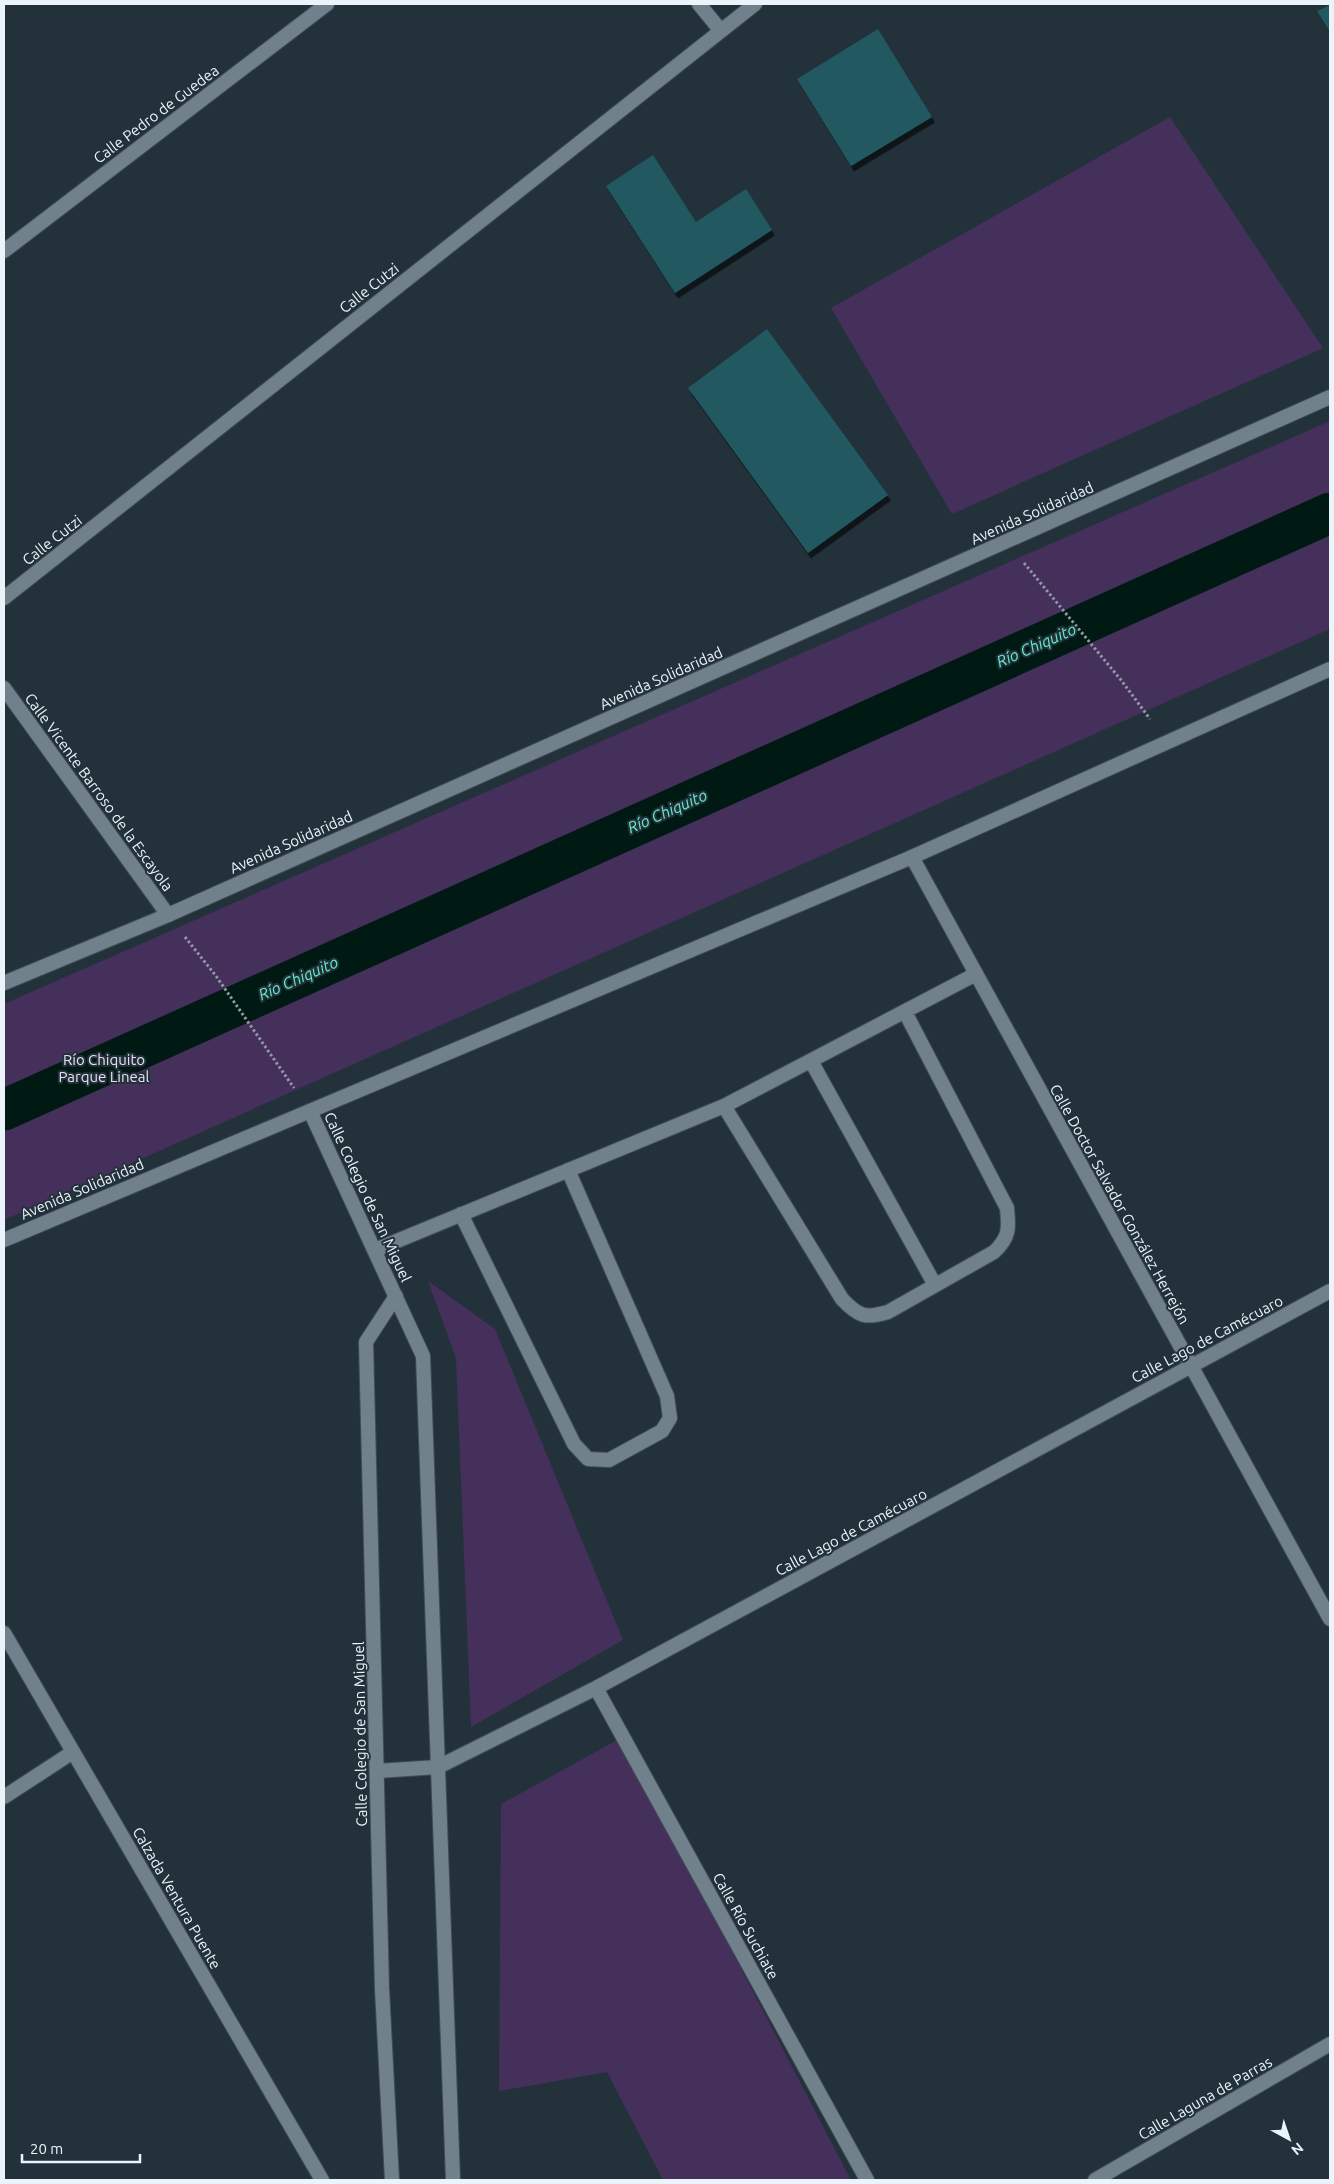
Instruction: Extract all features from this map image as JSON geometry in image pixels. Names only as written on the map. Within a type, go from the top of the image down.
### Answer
[{"type":"street","name":"Calle Pedro de Guedea","points":[[4,250],[327,4]]},
{"type":"street","points":[[699,4],[721,31]]},
{"type":"street","name":"Calle Cutzi","points":[[4,598],[755,4]]},
{"type":"street","name":"Avenida Solidaridad","points":[[4,983],[168,915],[1330,397]]},
{"type":"street","name":"Avenida Solidaridad","points":[[4,1240],[912,857],[1330,669]]},
{"type":"street","name":"Calle Vicente Barroso de la Escayola","points":[[4,688],[168,915]]},
{"type":"street","name":"Calle Doctor Salvador González Herrejón","points":[[912,857],[1330,1619]]},
{"type":"street","points":[[375,1250],[724,1106],[976,974]]},
{"type":"street","points":[[724,1106],[842,1299],[854,1312],[870,1318],[888,1312],[994,1252],[1003,1244],[1008,1228],[1007,1208],[906,1012]]},
{"type":"street","points":[[810,1061],[936,1285]]},
{"type":"street","name":"Calle Colegio de San Miguel","points":[[310,1111],[424,1356],[453,2180]]},
{"type":"street","points":[[462,1214],[574,1444],[588,1459],[609,1460],[662,1430],[670,1418],[667,1396],[568,1170]]},
{"type":"street","name":"Calle Lago de Camécuaro","points":[[377,1771],[438,1767],[596,1688],[1330,1291]]},
{"type":"street","name":"Calle Colegio de San Miguel","points":[[392,2180],[382,1989],[366,1342],[396,1296]]},
{"type":"street","name":"Calzada Ventura Puente","points":[[4,1633],[322,2180]]},
{"type":"street","name":"Calle Río Suchiate","points":[[596,1688],[867,2180]]},
{"type":"street","points":[[4,1796],[73,1752]]},
{"type":"street","name":"Calle Laguna de Parras","points":[[1096,2180],[1330,2044]]},
{"type":"path","points":[[1007,542],[1057,600],[1121,680],[1167,742]]},
{"type":"path","points":[[168,915],[261,1038],[310,1111]]},
{"type":"green space","points":[[1170,117],[1323,348],[952,514],[831,308]]},
{"type":"green space","name":"Río Chiquito Parque Lineal","points":[[1330,421],[1330,629],[4,1220],[4,1004]]},
{"type":"green space","points":[[428,1281],[495,1329],[623,1640],[471,1727],[456,1358]]},
{"type":"green space","points":[[621,1738],[851,2180],[663,2180],[607,2072],[499,2091],[501,1804]]},
{"type":"building","points":[[1330,5],[1330,32],[1317,11]]},
{"type":"building","points":[[878,29],[932,117],[851,166],[797,79]]},
{"type":"building","points":[[653,155],[696,222],[746,189],[772,230],[675,293],[606,186]]},
{"type":"building","points":[[767,329],[888,495],[808,553],[688,388]]},
{"type":"waterway","name":"Río Chiquito","points":[[4,1110],[1330,513]]}]
